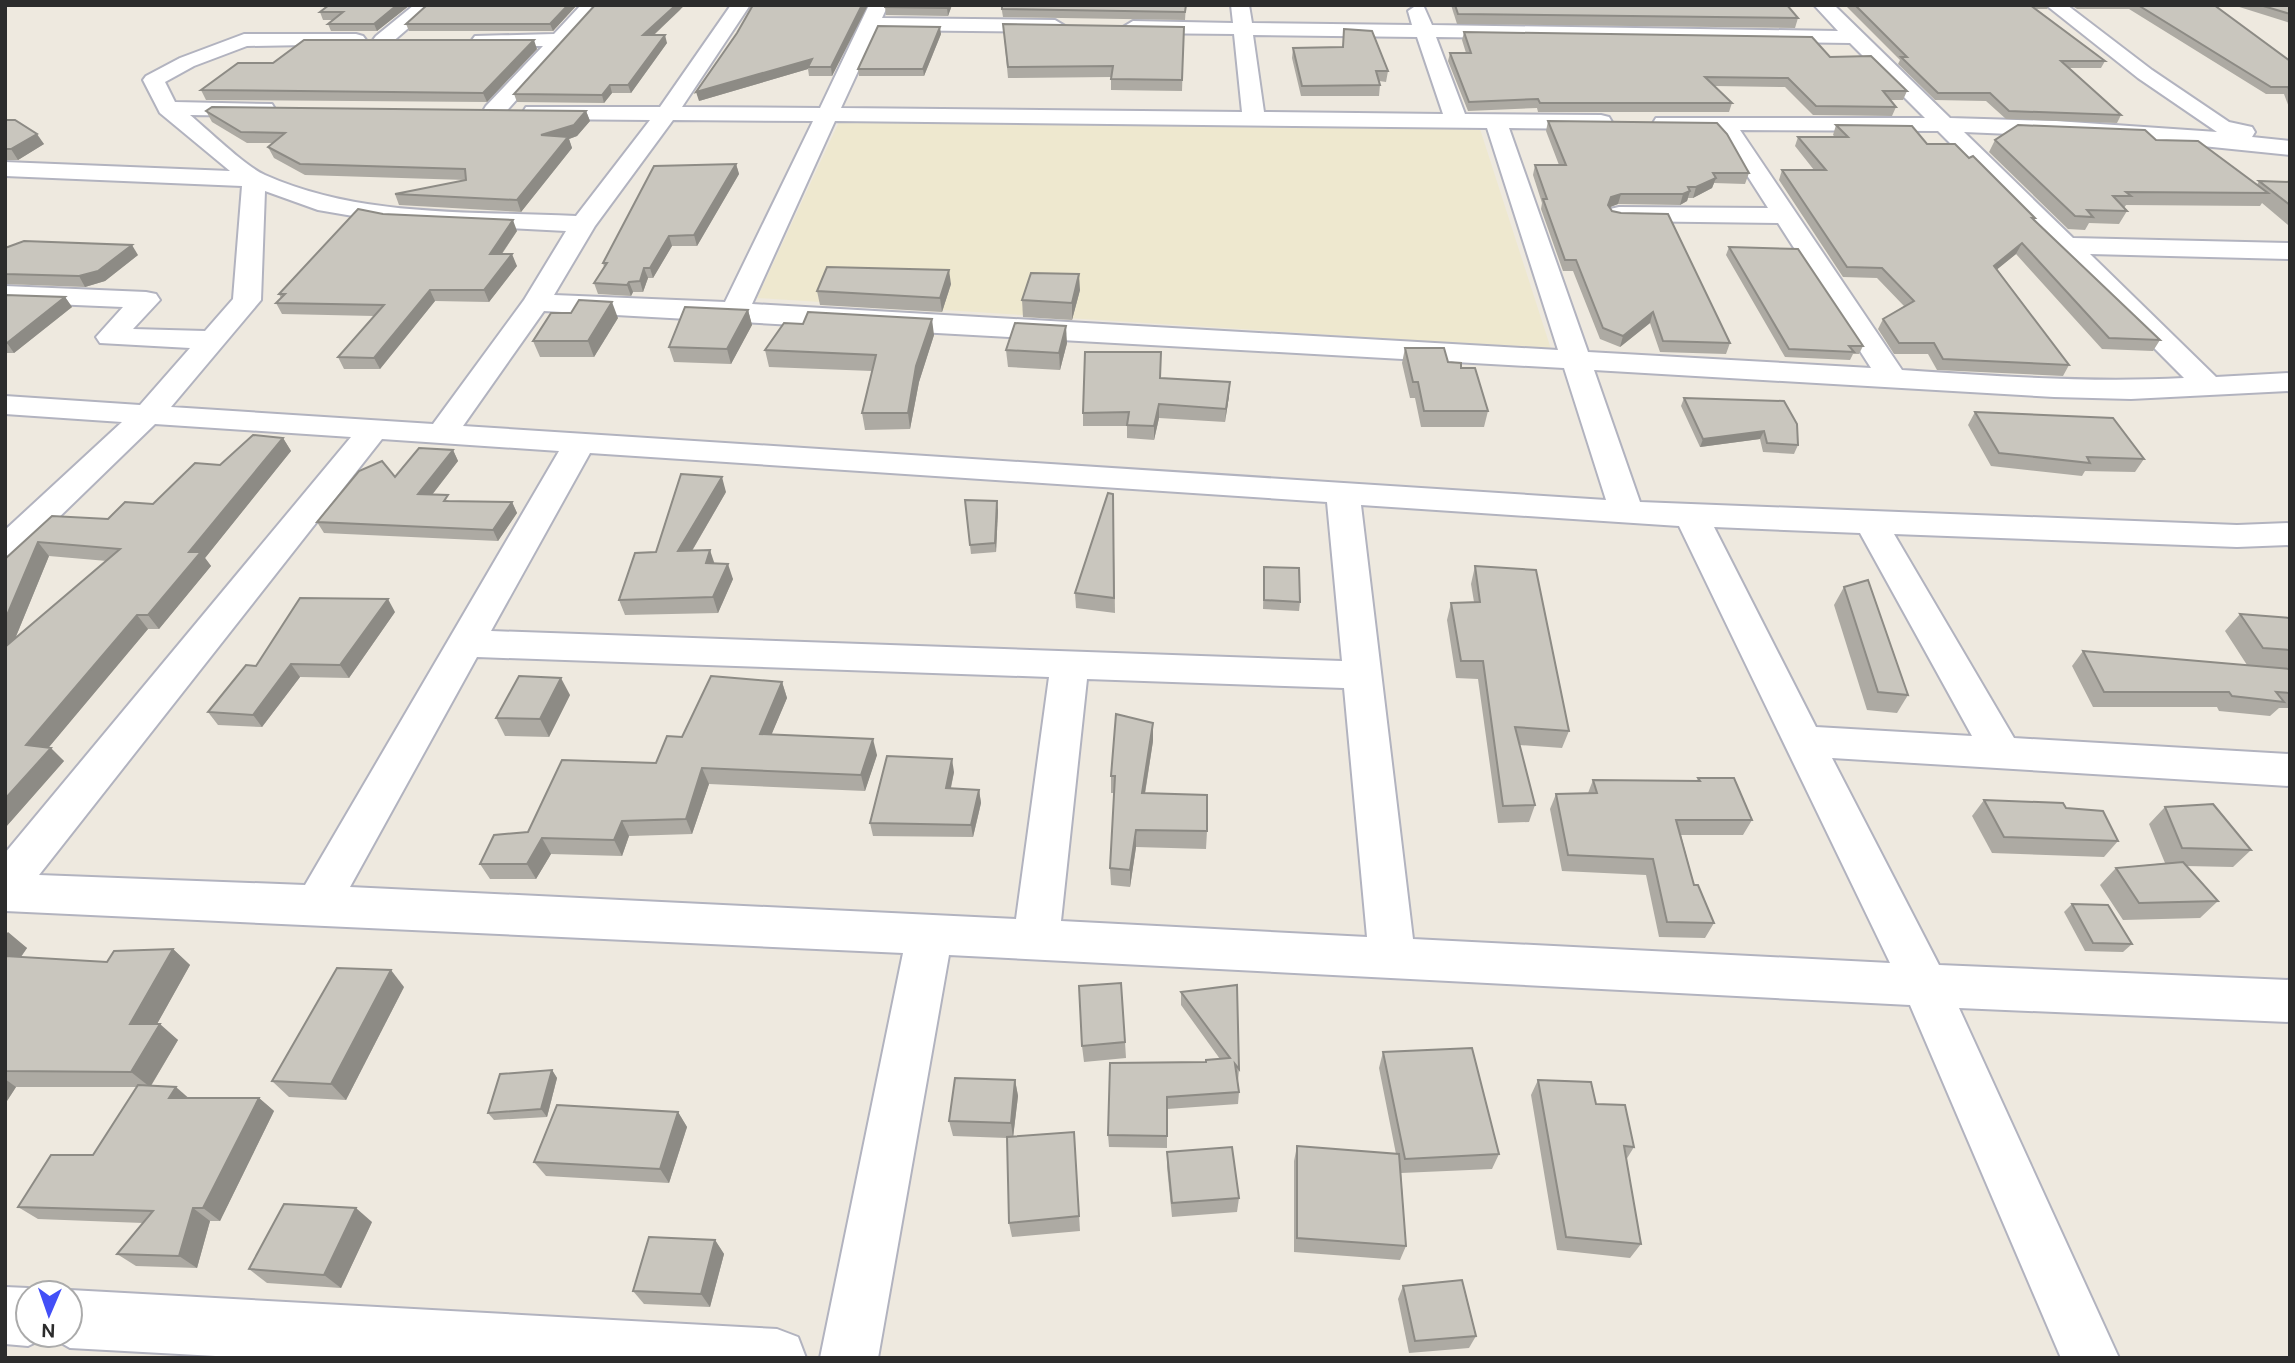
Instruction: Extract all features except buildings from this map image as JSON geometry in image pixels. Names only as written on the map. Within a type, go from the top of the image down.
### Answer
[{"type":"street","points":[[383,40],[426,5]]},
{"type":"street","points":[[494,111],[592,5]]},
{"type":"street","points":[[443,432],[536,302],[583,224],[666,114],[741,5]]},
{"type":"street","points":[[1240,5],[1255,119]]},
{"type":"street","points":[[1415,5],[1457,121]]},
{"type":"street","points":[[1823,5],[2209,387]]},
{"type":"street","points":[[2055,5],[2145,74],[2222,127],[2290,146]]},
{"type":"street","points":[[735,311],[874,15],[1077,27]]},
{"type":"street","points":[[1119,27],[1855,37]]},
{"type":"street","points":[[254,179],[168,108],[153,80],[187,61],[244,40],[410,40]]},
{"type":"street","points":[[465,40],[561,40]]},
{"type":"street","points":[[2109,131],[2153,108],[2145,74]]},
{"type":"street","points":[[168,108],[290,109]]},
{"type":"street","points":[[467,111],[1617,123]]},
{"type":"street","points":[[1496,121],[1627,512]]},
{"type":"street","points":[[1644,123],[1945,126],[2109,131],[2290,146]]},
{"type":"street","points":[[1725,124],[1893,379]]},
{"type":"street","points":[[5,169],[254,179],[327,205],[388,215],[583,224]]},
{"type":"street","points":[[5,550],[148,414],[247,300],[254,179]]},
{"type":"street","points":[[1619,214],[1784,216]]},
{"type":"street","points":[[2067,247],[2290,251]]},
{"type":"street","points":[[5,294],[146,300],[110,337],[212,340]]},
{"type":"street","points":[[536,302],[735,311],[2066,389],[2209,387],[2290,382]]},
{"type":"street","points":[[5,405],[1690,516],[2237,536],[2290,534]]},
{"type":"street","points":[[5,885],[374,429]]},
{"type":"street","points":[[318,903],[580,442]]},
{"type":"street","points":[[1343,493],[1392,959]]},
{"type":"street","points":[[1690,516],[1926,987],[2090,1358]]},
{"type":"street","points":[[1871,523],[2002,753]]},
{"type":"street","points":[[465,643],[1363,675]]},
{"type":"street","points":[[1036,941],[1069,664]]},
{"type":"street","points":[[1803,741],[2290,770]]},
{"type":"street","points":[[5,892],[318,903],[1926,987],[2290,1001]]},
{"type":"street","points":[[849,1358],[930,935]]},
{"type":"street","points":[[84,1320],[777,1358]]},
{"type":"shaded area","points":[[839,122],[1480,129],[1551,349],[757,298]]}]
